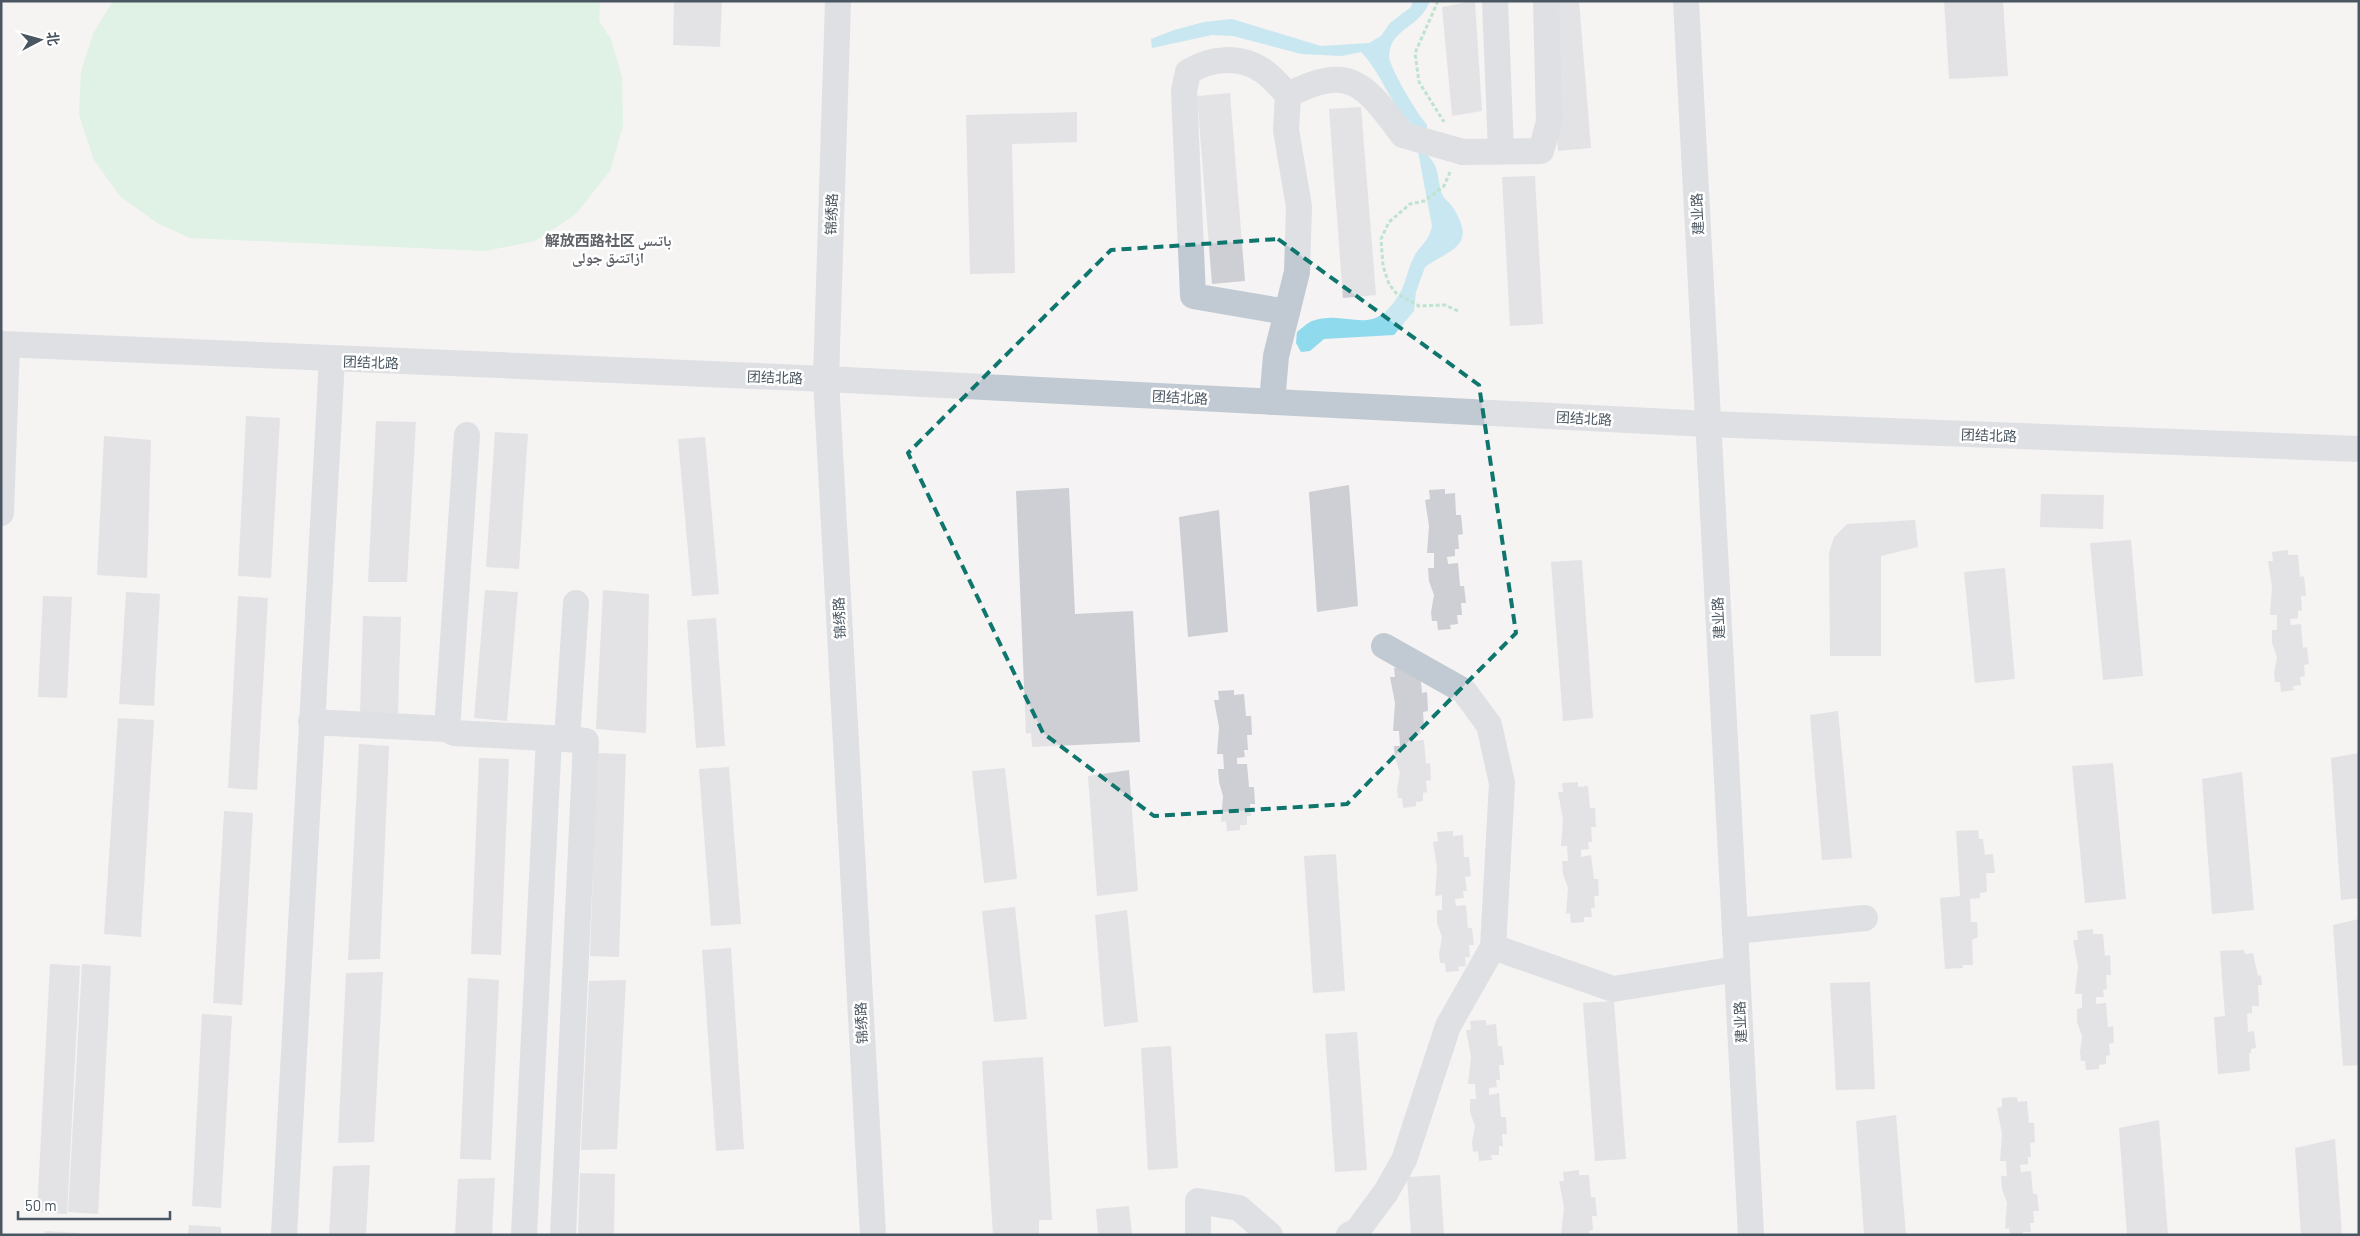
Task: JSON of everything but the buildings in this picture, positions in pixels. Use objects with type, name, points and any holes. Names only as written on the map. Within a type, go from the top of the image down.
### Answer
[{"type":"street","name":"锦绣路","points":[[838,1],[826,379],[873,1235]]},
{"type":"street","points":[[1495,1],[1501,151]]},
{"type":"street","points":[[1288,95],[1312,83],[1339,79],[1362,86],[1403,135],[1457,159],[1501,151],[1541,151],[1548,122],[1546,1]]},
{"type":"street","name":"建业路","points":[[1686,1],[1751,1235]]},
{"type":"street","points":[[1272,402],[1276,356],[1287,312],[1297,272],[1299,208],[1286,130],[1288,95],[1262,70],[1239,61],[1202,62],[1188,72],[1184,91],[1193,296],[1287,312]]},
{"type":"street","name":"团结北路","points":[[4,345],[826,379],[1708,424],[2359,449]]},
{"type":"street","points":[[1,513],[4,345]]},
{"type":"street","points":[[284,1235],[332,360]]},
{"type":"street","points":[[446,728],[467,434]]},
{"type":"street","points":[[524,1235],[558,739],[576,603]]},
{"type":"street","points":[[1350,1235],[1358,1230],[1386,1192],[1404,1160],[1448,1026],[1493,947],[1502,783],[1489,725],[1464,691],[1384,646]]},
{"type":"street","points":[[312,722],[446,728],[454,733],[586,741],[563,1235]]},
{"type":"street","points":[[1735,931],[1865,918]]},
{"type":"street","points":[[1493,947],[1613,989],[1737,969]]},
{"type":"street","points":[[1198,1235],[1198,1201],[1239,1208],[1270,1235]]},
{"type":"path","points":[[1438,1],[1415,53],[1415,66],[1419,82],[1446,125]]},
{"type":"path","points":[[1457,159],[1444,186],[1424,200],[1410,204],[1388,222],[1381,239],[1383,266],[1389,284],[1396,292],[1420,306],[1445,305],[1458,311]]},
{"type":"highlighted area","points":[[1278,239],[1479,385],[1516,633],[1347,804],[1154,816],[1043,733],[908,453],[1111,250]]},
{"type":"green space","points":[[113,1],[600,1],[599,21],[611,39],[622,77],[623,126],[610,171],[575,215],[535,241],[485,251],[190,238],[157,223],[120,196],[94,160],[79,115],[81,72],[93,34]]},
{"type":"water","points":[[1413,1],[1430,1],[1421,15],[1396,37],[1390,49],[1389,58],[1406,93],[1427,125],[1425,153],[1434,163],[1443,196],[1453,207],[1460,222],[1463,232],[1462,239],[1451,251],[1425,267],[1416,292],[1414,311],[1394,335],[1324,339],[1310,351],[1301,352],[1296,343],[1297,332],[1310,322],[1325,318],[1370,319],[1380,315],[1391,306],[1401,291],[1415,254],[1428,237],[1432,226],[1413,125],[1398,109],[1375,70],[1361,52],[1342,56],[1301,54],[1233,36],[1212,35],[1152,48],[1151,39],[1174,30],[1204,22],[1232,19],[1321,46],[1369,43],[1381,36],[1390,23],[1411,7]]},
{"type":"district","name":"解放西路社区 باتىس ازاتتىق جولى","points":[[608,248]]}]
